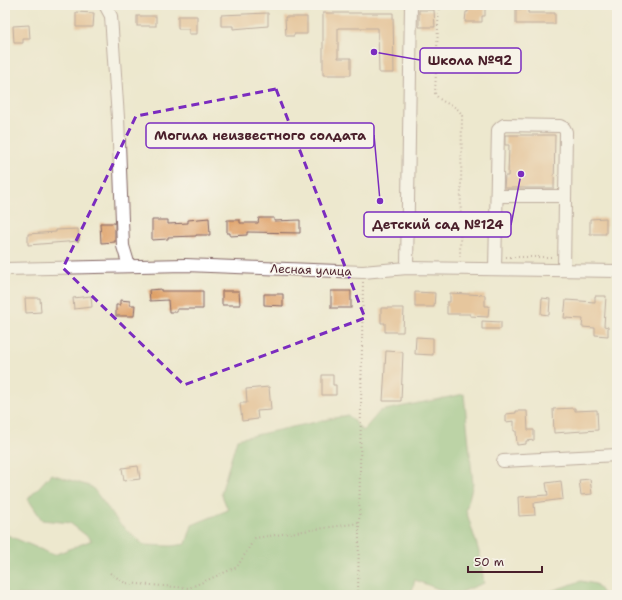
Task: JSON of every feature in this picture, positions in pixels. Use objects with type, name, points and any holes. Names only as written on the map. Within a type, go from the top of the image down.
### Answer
[{"type":"street","points":[[105,5],[111,16],[118,118],[123,246],[129,266]]},
{"type":"street","points":[[407,268],[411,5]]},
{"type":"street","points":[[496,263],[498,130],[504,125],[560,126],[564,128],[566,132],[564,270]]},
{"type":"street","points":[[497,196],[565,196]]},
{"type":"street","name":"Лесная улица","points":[[5,269],[185,265],[363,272],[496,263],[564,270],[617,271]]},
{"type":"street","points":[[503,460],[617,455]]},
{"type":"path","points":[[439,5],[435,93],[437,97],[458,109],[462,116],[460,257],[467,257]]},
{"type":"path","points":[[496,263],[564,257]]},
{"type":"path","points":[[358,595],[363,272]]},
{"type":"path","points":[[110,573],[125,583],[189,588],[237,567],[255,538],[359,523]]},
{"type":"highlighted area","points":[[276,89],[365,318],[184,385],[63,268],[136,116]]},
{"type":"green space","points":[[464,394],[473,484],[466,510],[480,555],[484,583],[454,595],[415,580],[411,595],[5,595],[5,534],[54,555],[92,540],[70,523],[42,520],[28,499],[51,474],[92,487],[119,523],[144,545],[171,546],[186,544],[192,525],[228,510],[221,493],[237,439],[348,415],[363,431],[380,411]]},
{"type":"green space","points":[[581,581],[596,584],[604,595],[539,595]]},
{"type":"building","points":[[468,7],[485,8],[485,16],[482,16],[482,22],[465,22]]},
{"type":"building","points":[[516,9],[528,9],[528,13],[555,13],[555,24],[516,24]]},
{"type":"building","points":[[419,10],[434,10],[435,27],[419,27]]},
{"type":"building","points":[[76,12],[94,13],[93,27],[76,27]]},
{"type":"building","points":[[268,13],[268,26],[233,29],[233,26],[221,26],[221,15]]},
{"type":"building","points":[[323,13],[393,13],[394,73],[379,73],[378,28],[338,28],[338,58],[351,58],[351,75],[323,75]]},
{"type":"building","points":[[137,16],[156,16],[156,26],[137,26]]},
{"type":"building","points":[[178,16],[197,16],[197,34],[189,34],[189,29],[178,29]]},
{"type":"building","points":[[285,17],[307,17],[307,34],[294,34],[294,36],[286,36]]},
{"type":"building","points":[[29,25],[30,39],[23,39],[23,43],[14,43],[13,26]]},
{"type":"building","points":[[505,135],[555,135],[554,188],[504,188],[505,176],[508,176],[509,145],[505,145]]},
{"type":"building","points":[[209,218],[210,235],[168,237],[168,239],[152,240],[152,220],[168,220],[168,224],[188,223],[188,220]]},
{"type":"building","points":[[259,218],[274,218],[274,221],[300,220],[300,233],[247,232],[247,235],[230,236],[230,233],[227,233],[227,220],[240,220],[240,223],[258,223]]},
{"type":"building","points":[[606,218],[606,234],[590,234],[590,219]]},
{"type":"building","points":[[100,223],[115,223],[115,242],[101,243]]},
{"type":"building","points":[[78,229],[79,241],[28,245],[28,234]]},
{"type":"building","points":[[161,289],[161,291],[203,291],[203,309],[177,309],[177,312],[169,312],[168,300],[150,301],[149,290]]},
{"type":"building","points":[[222,291],[239,291],[240,305],[222,305]]},
{"type":"building","points":[[331,291],[351,291],[351,308],[331,308]]},
{"type":"building","points":[[415,292],[435,293],[434,307],[415,307]]},
{"type":"building","points":[[450,293],[485,295],[485,306],[489,306],[488,317],[470,316],[470,314],[447,314],[447,302],[450,302]]},
{"type":"building","points":[[264,294],[283,294],[283,306],[264,305]]},
{"type":"building","points":[[91,296],[92,307],[74,309],[73,298]]},
{"type":"building","points":[[595,296],[606,296],[604,326],[608,327],[608,336],[595,335],[595,328],[582,327],[583,319],[564,318],[566,300],[595,302]]},
{"type":"building","points":[[25,298],[40,298],[41,312],[26,313]]},
{"type":"building","points":[[542,298],[550,299],[549,315],[541,314]]},
{"type":"building","points":[[120,300],[130,301],[130,305],[135,305],[134,316],[116,316],[116,305],[120,305]]},
{"type":"building","points":[[381,308],[404,308],[403,332],[385,332],[385,323],[381,323]]},
{"type":"building","points":[[482,321],[501,322],[501,329],[482,329]]},
{"type":"building","points":[[416,337],[433,338],[433,355],[415,354]]},
{"type":"building","points":[[386,351],[403,352],[401,401],[383,401]]},
{"type":"building","points":[[322,375],[333,375],[333,385],[336,385],[336,395],[322,395]]},
{"type":"building","points":[[269,387],[271,410],[257,411],[258,419],[242,421],[240,403],[247,403],[246,389]]},
{"type":"building","points":[[575,408],[575,411],[597,410],[598,430],[554,433],[553,409]]},
{"type":"building","points":[[516,411],[527,411],[528,430],[534,430],[534,440],[526,441],[526,444],[517,445],[516,431],[514,431],[514,421],[506,422],[506,414],[516,413]]},
{"type":"building","points":[[138,466],[140,479],[124,481],[122,468]]},
{"type":"building","points":[[590,479],[592,494],[581,495],[579,480]]},
{"type":"building","points":[[561,481],[563,499],[534,503],[535,515],[519,516],[518,497],[548,495],[546,483]]},
{"type":"place","name":"Школа №92","points":[[374,52]]},
{"type":"place","name":"Детский сад №124","points":[[521,174]]},
{"type":"place","name":"Могила неизвестного солдата","points":[[380,201]]}]
